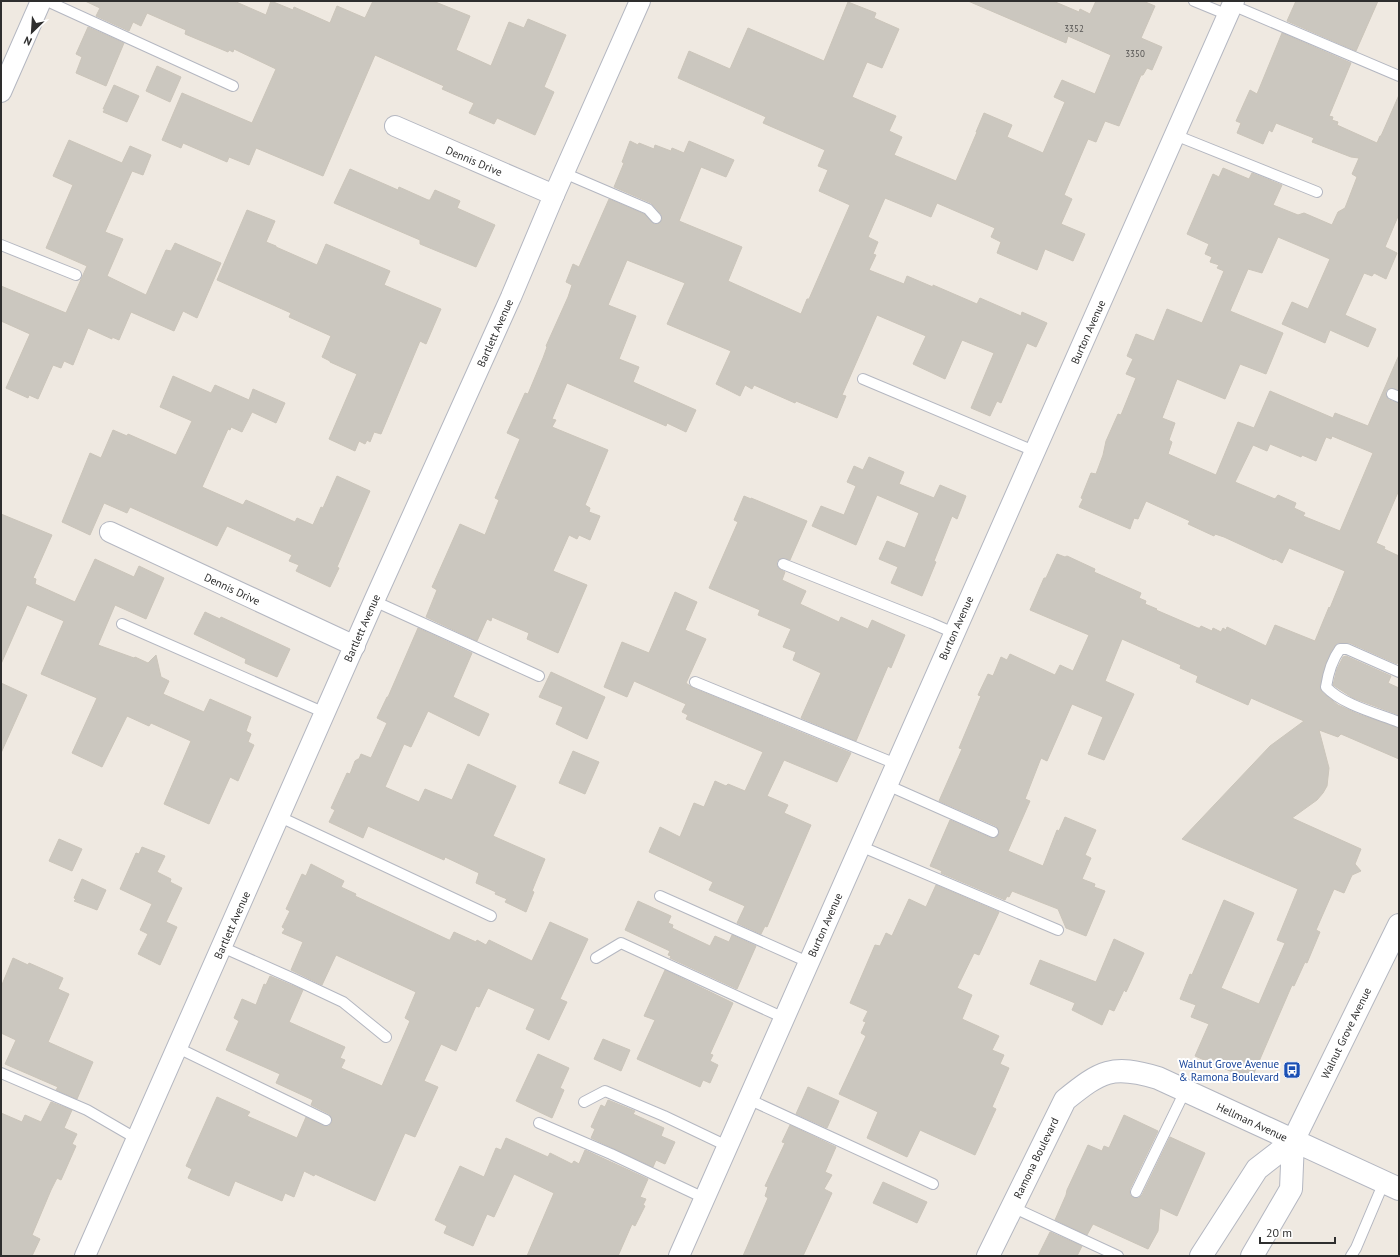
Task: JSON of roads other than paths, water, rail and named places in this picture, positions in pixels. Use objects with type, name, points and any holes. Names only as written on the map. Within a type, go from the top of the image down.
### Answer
[{"type":"street","points":[[1,92],[41,1]]},
{"type":"street","name":"Bartlett Avenue","points":[[85,1256],[374,601],[511,297],[554,195],[640,1]]},
{"type":"street","name":"Burton Avenue","points":[[678,1256],[1232,7]]},
{"type":"street","name":"Dennis Drive","points":[[394,126],[554,195]]},
{"type":"street","name":"Dennis Drive","points":[[110,532],[355,646]]},
{"type":"street","name":"Walnut Grove Avenue","points":[[1252,1256],[1291,1189],[1293,1141],[1399,925]]},
{"type":"street","name":"Hellman Avenue","points":[[1101,1074],[1116,1071],[1139,1072],[1158,1078],[1392,1186]]},
{"type":"street","name":"Ramona Boulevard","points":[[988,1256],[1065,1100],[1087,1082],[1101,1074]]},
{"type":"street","name":"Walnut Grove Avenue","points":[[1201,1256],[1256,1169],[1293,1141]]},
{"type":"lane","points":[[47,1],[233,86]]},
{"type":"lane","points":[[1194,1],[1232,7],[1399,76]]},
{"type":"lane","points":[[1175,135],[1317,192]]},
{"type":"lane","points":[[564,173],[648,209],[656,218]]},
{"type":"lane","points":[[1,245],[76,275]]},
{"type":"lane","points":[[863,379],[1034,451]]},
{"type":"lane","points":[[783,564],[954,633]]},
{"type":"lane","points":[[374,601],[538,676]]},
{"type":"lane","points":[[122,624],[325,713]]},
{"type":"lane","points":[[1399,672],[1347,649],[1340,649],[1335,656],[1326,687],[1333,695],[1399,722]]},
{"type":"lane","points":[[695,682],[896,764]]},
{"type":"lane","points":[[887,785],[993,832]]},
{"type":"lane","points":[[280,817],[491,916]]},
{"type":"lane","points":[[860,846],[1058,930]]},
{"type":"lane","points":[[660,896],[808,962]]},
{"type":"lane","points":[[596,958],[621,943],[784,1018]]},
{"type":"lane","points":[[222,947],[343,1002],[386,1037]]},
{"type":"lane","points":[[178,1048],[326,1120]]},
{"type":"lane","points":[[1,1073],[87,1110],[137,1138]]},
{"type":"lane","points":[[584,1102],[605,1091],[664,1116],[727,1146]]},
{"type":"lane","points":[[1136,1192],[1185,1091]]},
{"type":"lane","points":[[748,1099],[933,1184]]},
{"type":"lane","points":[[540,1123],[611,1154],[704,1198]]},
{"type":"lane","points":[[1351,1256],[1392,1186]]},
{"type":"lane","points":[[1012,1207],[1118,1256]]},
{"type":"place","name":"Walnut Grove Avenue & Ramona Boulevard","points":[[1292,1070]]}]
